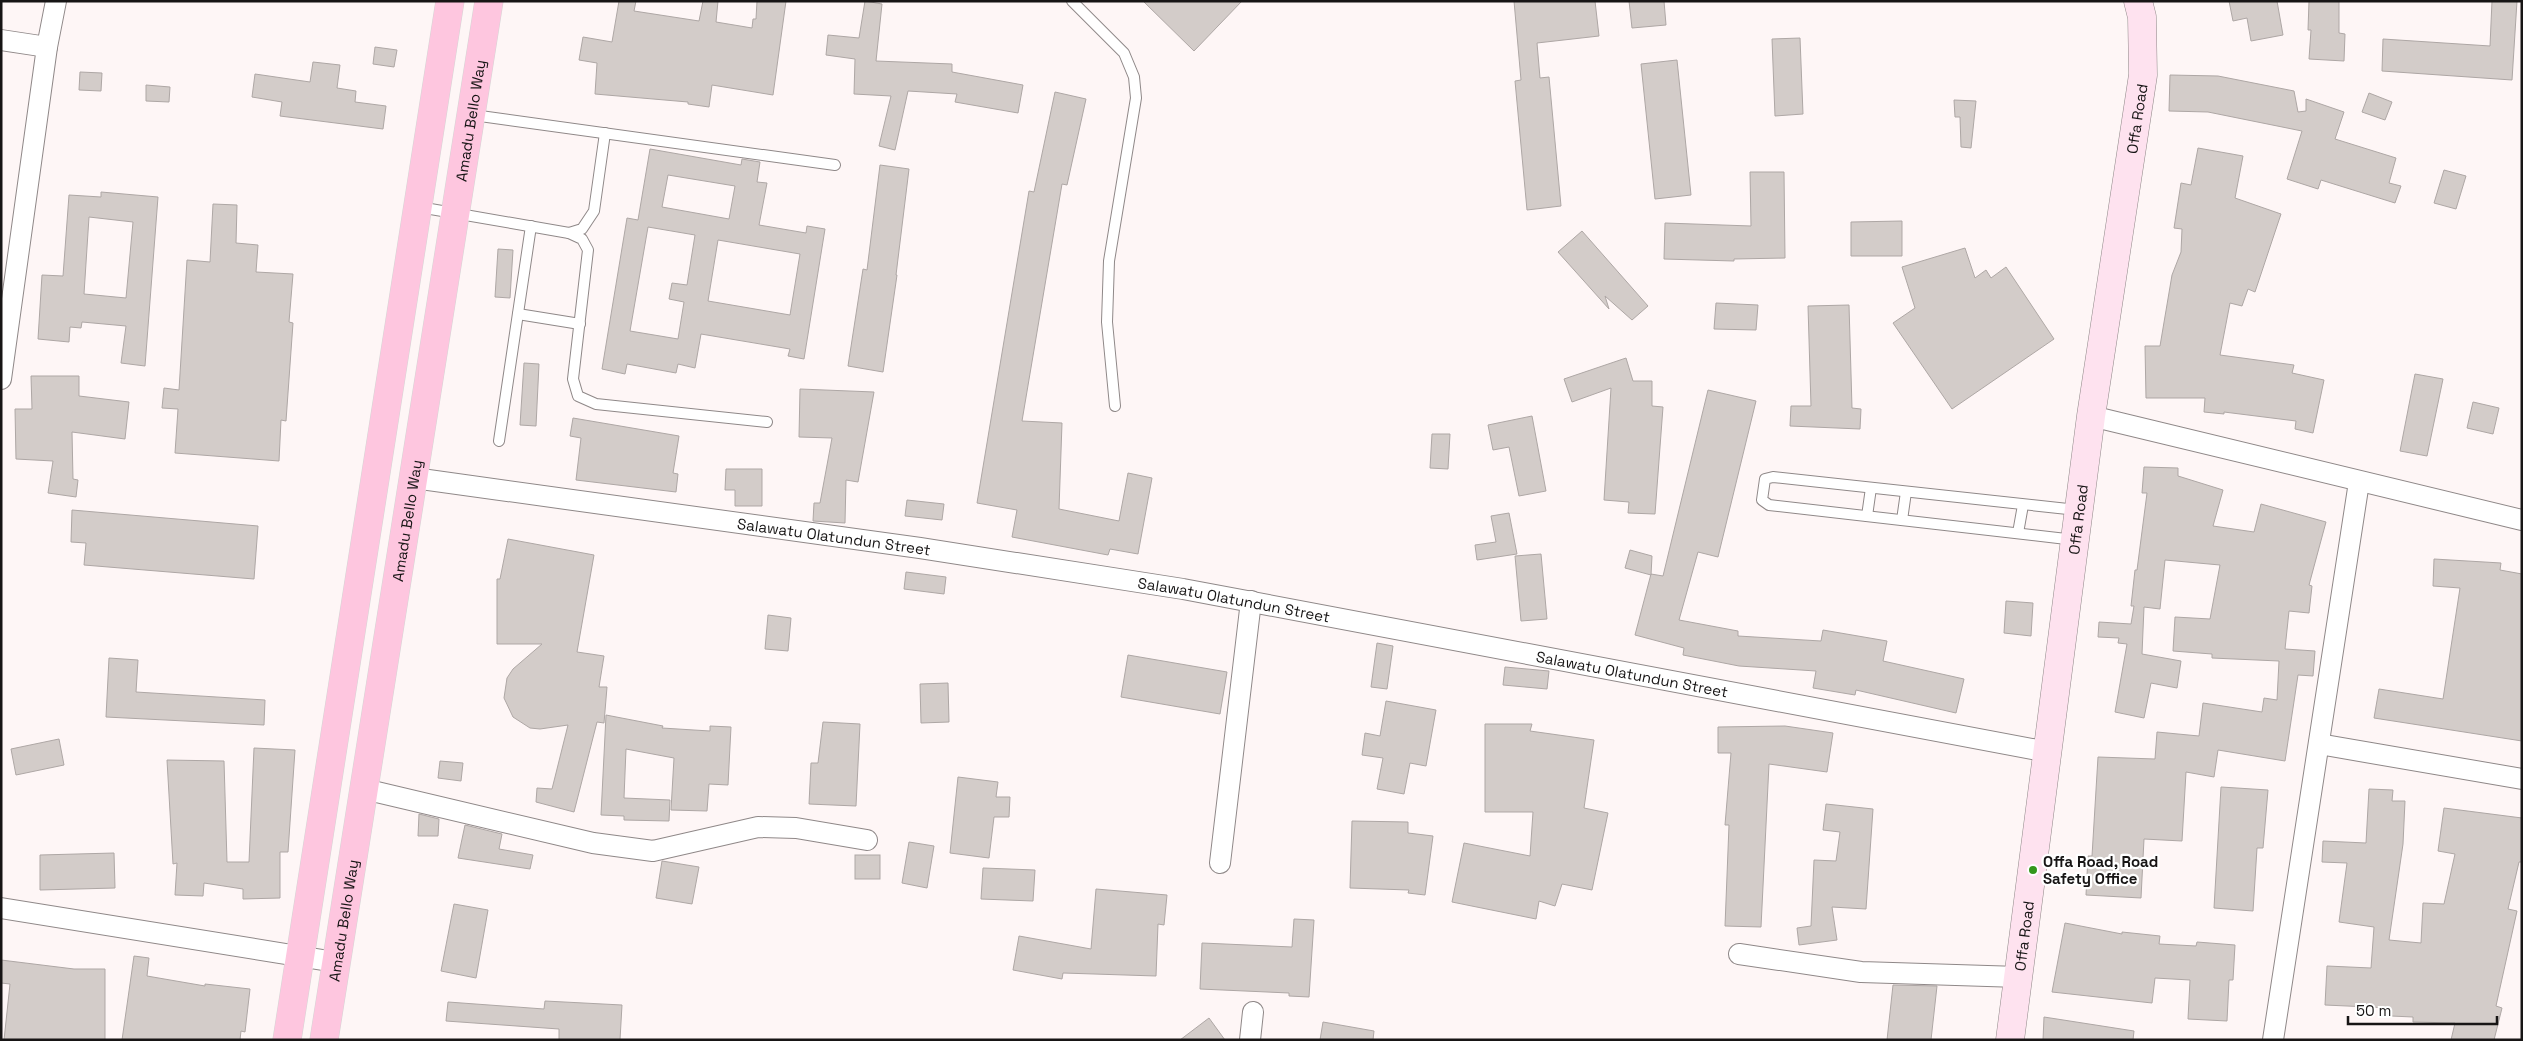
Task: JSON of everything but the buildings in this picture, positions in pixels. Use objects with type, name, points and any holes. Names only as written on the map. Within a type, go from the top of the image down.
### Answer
[{"type":"main road","points":[[287,1040],[450,1]]},
{"type":"main road","name":"Amadu Bello Way","points":[[324,1040],[489,1]]},
{"type":"street","points":[[1,379],[47,47],[56,1]]},
{"type":"street","name":"Offa Road","points":[[2010,1040],[2091,416],[2143,76],[2142,17],[2138,1]]},
{"type":"street","points":[[1,40],[47,47]]},
{"type":"street","points":[[2091,416],[2522,520]]},
{"type":"street","name":"Salawatu Olatundun Street","points":[[414,478],[920,548],[1251,601],[2048,752]]},
{"type":"street","points":[[2273,1040],[2359,482]]},
{"type":"street","points":[[1220,864],[1251,601]]},
{"type":"street","points":[[2319,744],[2522,779]]},
{"type":"street","points":[[364,789],[593,843],[653,851],[758,827],[796,828],[867,840]]},
{"type":"street","points":[[1,908],[335,962]]},
{"type":"street","points":[[1739,954],[1861,972],[2019,977]]},
{"type":"street","points":[[1250,1040],[1253,1012]]},
{"type":"lane","points":[[1072,1],[1124,53],[1134,76],[1136,98],[1109,261],[1107,322],[1115,406]]},
{"type":"lane","points":[[472,115],[835,165]]},
{"type":"lane","points":[[569,233],[582,229],[594,211],[605,134]]},
{"type":"lane","points":[[418,206],[569,233],[582,239],[588,250],[573,379],[578,396],[596,404],[767,422]]},
{"type":"lane","points":[[499,441],[532,226]]},
{"type":"lane","points":[[518,314],[580,324]]},
{"type":"lane","points":[[2076,540],[1769,504],[1762,500],[1765,479],[1773,478],[2079,511]]},
{"type":"lane","points":[[1867,516],[1870,488]]},
{"type":"lane","points":[[1902,520],[1906,492]]},
{"type":"lane","points":[[2018,533],[2023,505]]},
{"type":"place","name":"Offa Road, Road Safety Office","points":[[2033,870]]}]
